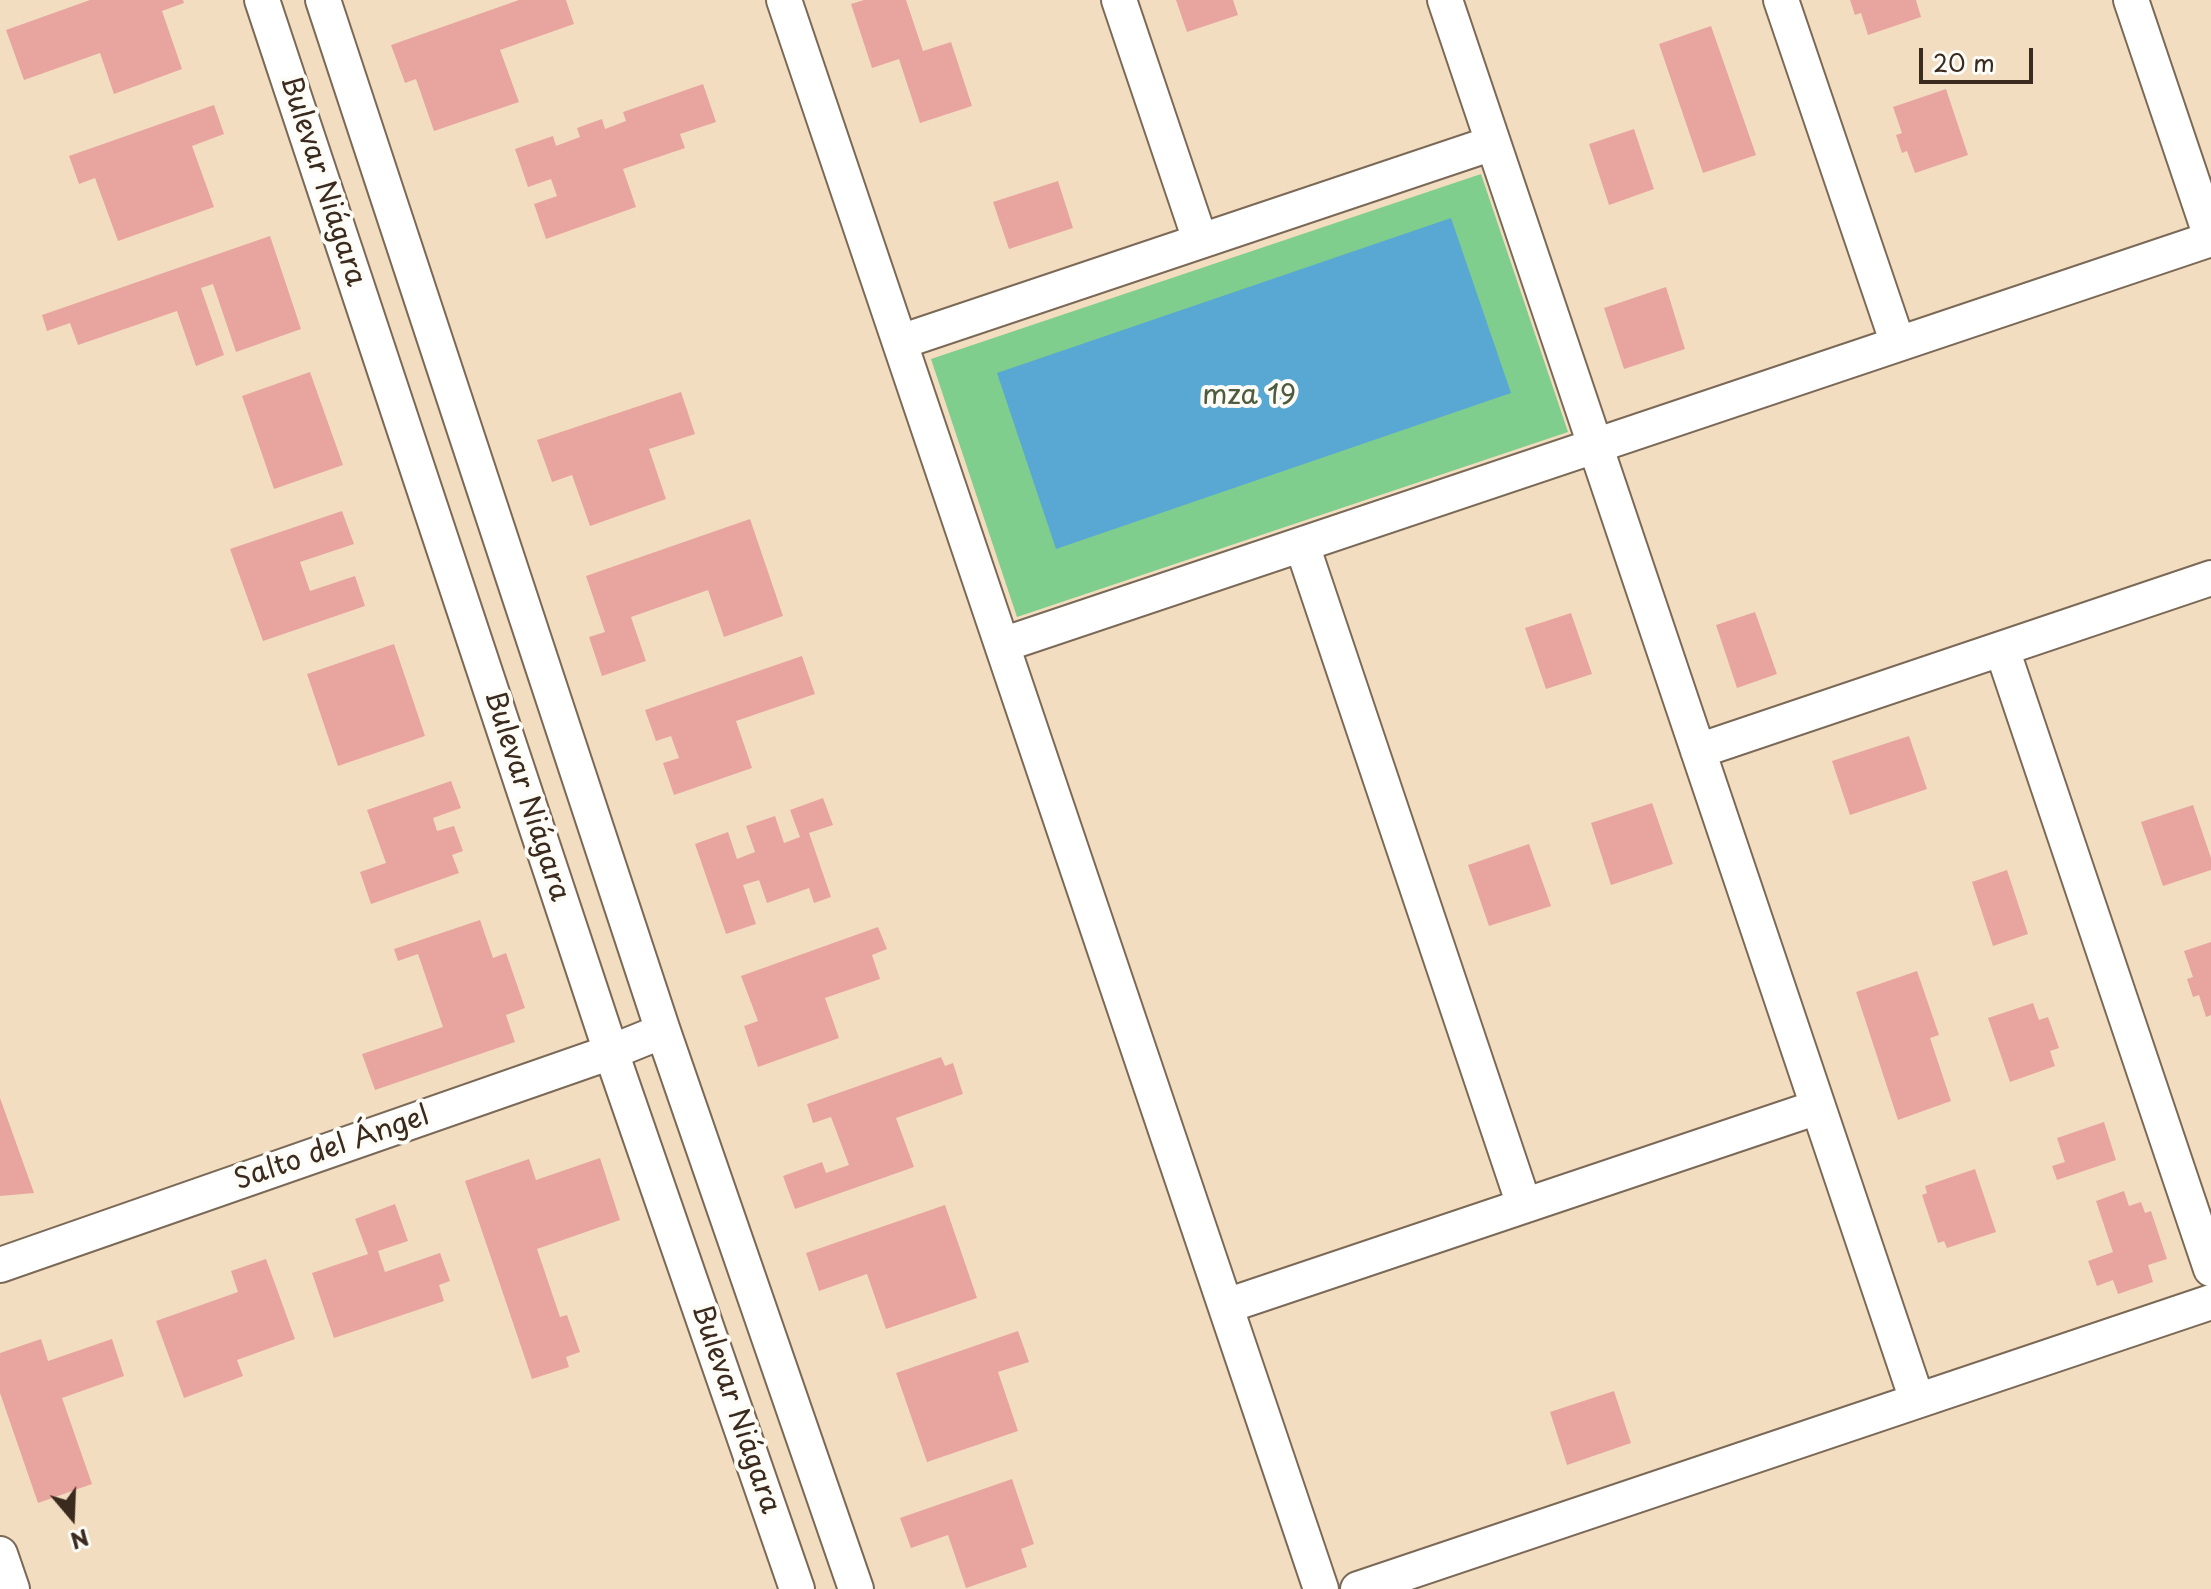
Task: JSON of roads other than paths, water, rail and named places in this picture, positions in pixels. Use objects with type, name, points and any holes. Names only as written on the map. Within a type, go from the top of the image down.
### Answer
[{"type":"street","name":"Bulevar Niágara","points":[[262,0],[611,1052],[797,1589]]},
{"type":"street","name":"Bulevar Niágara","points":[[323,0],[663,1031],[856,1589]]},
{"type":"street","points":[[784,0],[1321,1589]]},
{"type":"street","points":[[1119,0],[1200,240]]},
{"type":"street","points":[[1445,0],[1917,1400]]},
{"type":"street","points":[[1781,0],[1898,344]]},
{"type":"street","points":[[1002,645],[2211,238],[2131,0]]},
{"type":"street","points":[[900,342],[1493,143]]},
{"type":"street","points":[[1302,545],[1524,1205]]},
{"type":"street","points":[[1698,751],[2211,578]]},
{"type":"street","points":[[2002,649],[2211,1269]]},
{"type":"street","name":"Salto del Ángel","points":[[0,1265],[611,1052],[663,1031]]},
{"type":"street","points":[[1226,1306],[1818,1107]]},
{"type":"street","points":[[1358,1589],[2211,1302]]},
{"type":"street","points":[[0,1554],[12,1589]]},
{"type":"water","points":[[1451,218],[1511,393],[1056,549],[997,373]]},
{"type":"park label","name":"mza 19","points":[[1249,396]]}]
